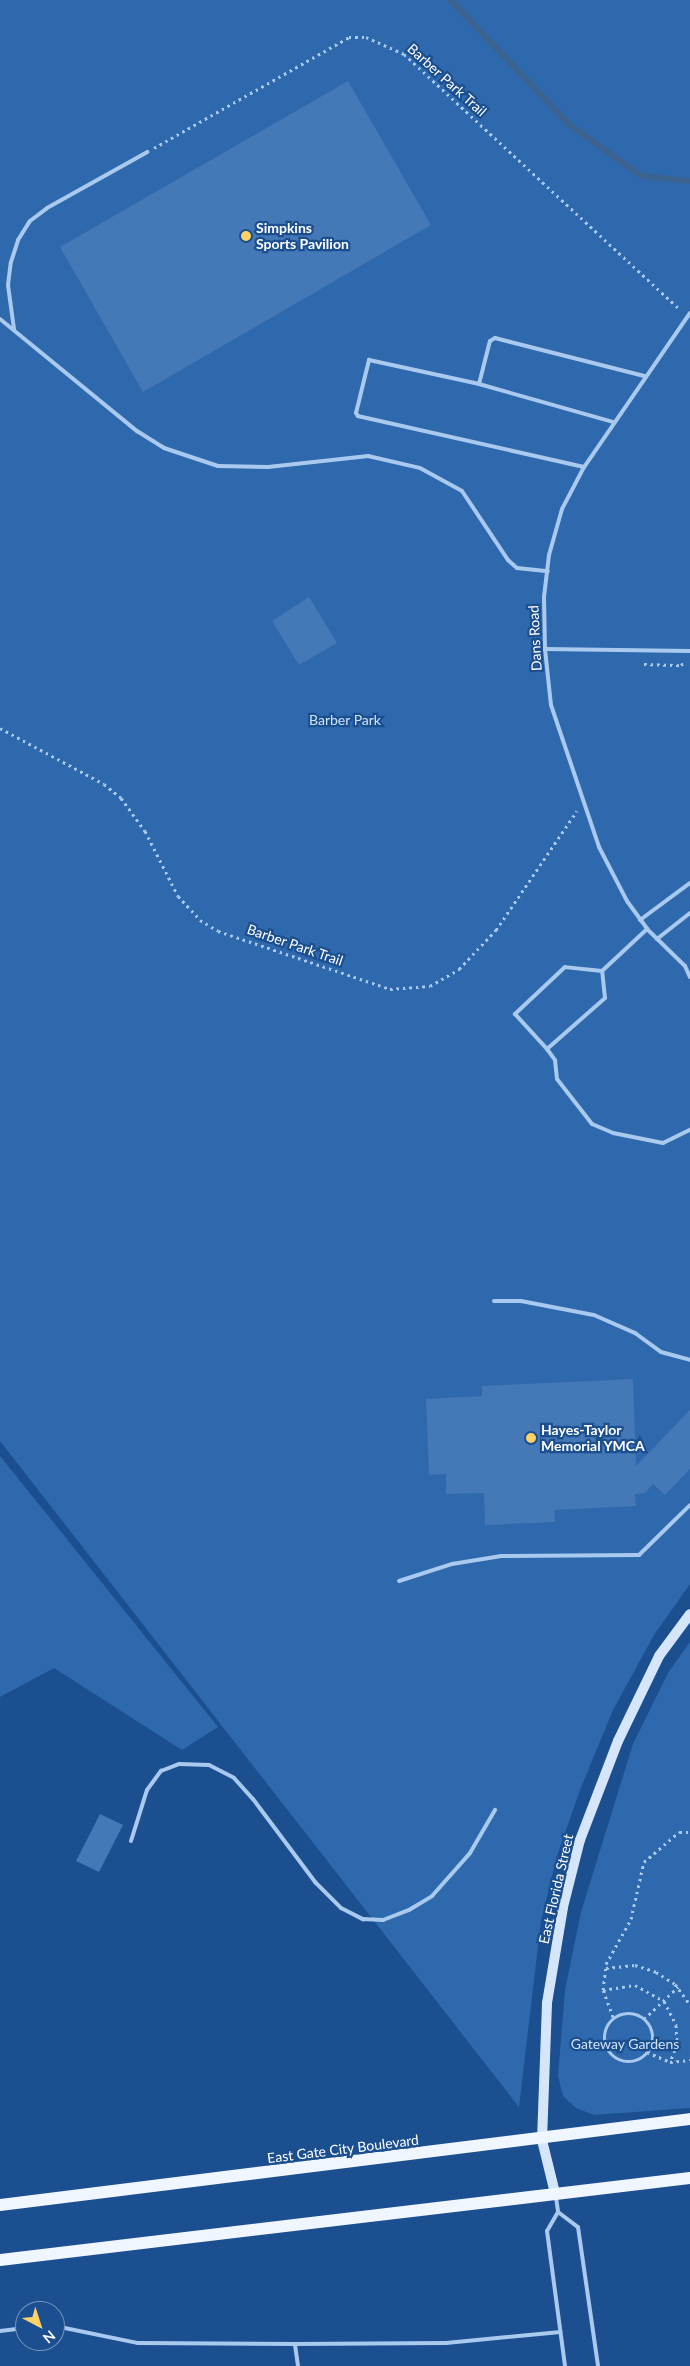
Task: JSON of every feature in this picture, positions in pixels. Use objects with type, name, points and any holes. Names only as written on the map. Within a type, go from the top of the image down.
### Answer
[{"type":"main road","name":"East Florida Street","points":[[555,2193],[542,2140],[547,2003],[563,1908],[580,1840],[626,1724],[659,1656],[690,1614]]},
{"type":"main road","name":"East Gate City Boulevard","points":[[0,2205],[542,2140],[690,2119]]},
{"type":"main road","points":[[0,2260],[690,2178]]},
{"type":"lane","points":[[14,330],[8,285],[11,262],[18,240],[30,221],[47,208],[147,152]]},
{"type":"lane","name":"Dans Road","points":[[688,315],[613,422],[584,467],[562,510],[548,571],[545,649],[551,705],[582,802],[599,847],[640,920],[685,966],[690,978]]},
{"type":"lane","points":[[0,319],[137,431],[164,448],[218,466],[268,466],[338,456],[368,456],[420,468],[462,491],[508,560],[517,568],[548,571]]},
{"type":"lane","points":[[479,384],[490,341],[495,338],[644,376]]},
{"type":"lane","points":[[584,467],[356,413],[369,360],[373,359],[479,384],[613,422]]},
{"type":"lane","points":[[545,649],[690,651]]},
{"type":"lane","points":[[640,920],[690,883]]},
{"type":"lane","points":[[657,939],[690,913]]},
{"type":"lane","points":[[647,929],[602,971],[566,967],[515,1014],[556,1060],[557,1079],[592,1124],[613,1133],[663,1143],[690,1130]]},
{"type":"lane","points":[[685,966],[690,967]]},
{"type":"lane","points":[[547,1049],[605,998],[602,971]]},
{"type":"lane","points":[[494,1301],[521,1301],[594,1315],[635,1333],[661,1352],[690,1360]]},
{"type":"lane","points":[[399,1581],[452,1564],[501,1556],[639,1555],[690,1505]]},
{"type":"lane","points":[[131,1841],[147,1790],[161,1771],[179,1764],[209,1765],[234,1778],[253,1799],[316,1882],[341,1908],[363,1919],[383,1920],[409,1910],[432,1896],[470,1853],[495,1810]]},
{"type":"lane","points":[[555,2193],[558,2212],[548,2232],[565,2366]]},
{"type":"lane","points":[[558,2212],[578,2227],[598,2366]]},
{"type":"lane","points":[[65,2328],[138,2343],[446,2343],[560,2332]]},
{"type":"lane","points":[[0,2331],[15,2329]]},
{"type":"lane","points":[[296,2344],[298,2366]]},
{"type":"path","name":"Barber Park Trail","points":[[147,152],[349,37],[366,37],[404,54],[688,315]]},
{"type":"path","points":[[644,664],[681,665],[690,659]]},
{"type":"path","name":"Barber Park Trail","points":[[0,728],[104,784],[120,798],[145,831],[178,896],[200,920],[218,931],[390,989],[430,986],[449,977],[479,950],[582,802]]},
{"type":"path","points":[[613,2018],[603,1990],[606,1968],[631,1919],[644,1862],[679,1832],[690,1832]]},
{"type":"path","points":[[606,1968],[625,1965],[646,1968],[678,1987],[690,2005]]},
{"type":"path","points":[[603,1990],[635,1986],[664,2001],[676,2025],[677,2044],[670,2062]]},
{"type":"path","points":[[644,2019],[678,1987]]},
{"type":"path","points":[[628,2012],[644,2019],[652,2038],[647,2052],[633,2061],[624,2061],[610,2054],[605,2047],[604,2031],[613,2018],[628,2012]]},
{"type":"path","points":[[647,2052],[670,2062],[690,2060]]},
{"type":"green space","name":"Barber Park","points":[[0,0],[690,0],[690,1584],[654,1635],[613,1710],[580,1790],[557,1856],[541,1921],[519,2107],[0,1441]]},
{"type":"green space","points":[[0,1456],[218,1727],[182,1750],[54,1668],[0,1697]]},
{"type":"green space","name":"Gateway Gardens","points":[[690,1642],[690,2108],[594,2115],[576,2108],[563,2096],[558,2076],[565,1990],[581,1912],[633,1744],[668,1673]]},
{"type":"building","name":"Simpkins Sports Pavilion","points":[[348,81],[431,225],[143,392],[60,247]]},
{"type":"building","points":[[309,597],[337,643],[299,665],[272,621]]},
{"type":"building","name":"Hayes-Taylor Memorial YMCA","points":[[633,1379],[636,1466],[690,1410],[690,1469],[665,1495],[653,1484],[645,1493],[635,1494],[636,1506],[554,1510],[555,1522],[485,1525],[484,1493],[446,1494],[446,1474],[429,1475],[426,1399],[482,1396],[482,1386]]},
{"type":"building","points":[[100,1814],[123,1825],[99,1872],[76,1861]]},
{"type":"waterway","points":[[451,0],[570,125],[642,176],[690,181]]},
{"type":"place","name":"Simpkins Sports Pavilion","points":[[246,236]]},
{"type":"place","name":"Hayes-Taylor Memorial YMCA","points":[[531,1438]]}]
